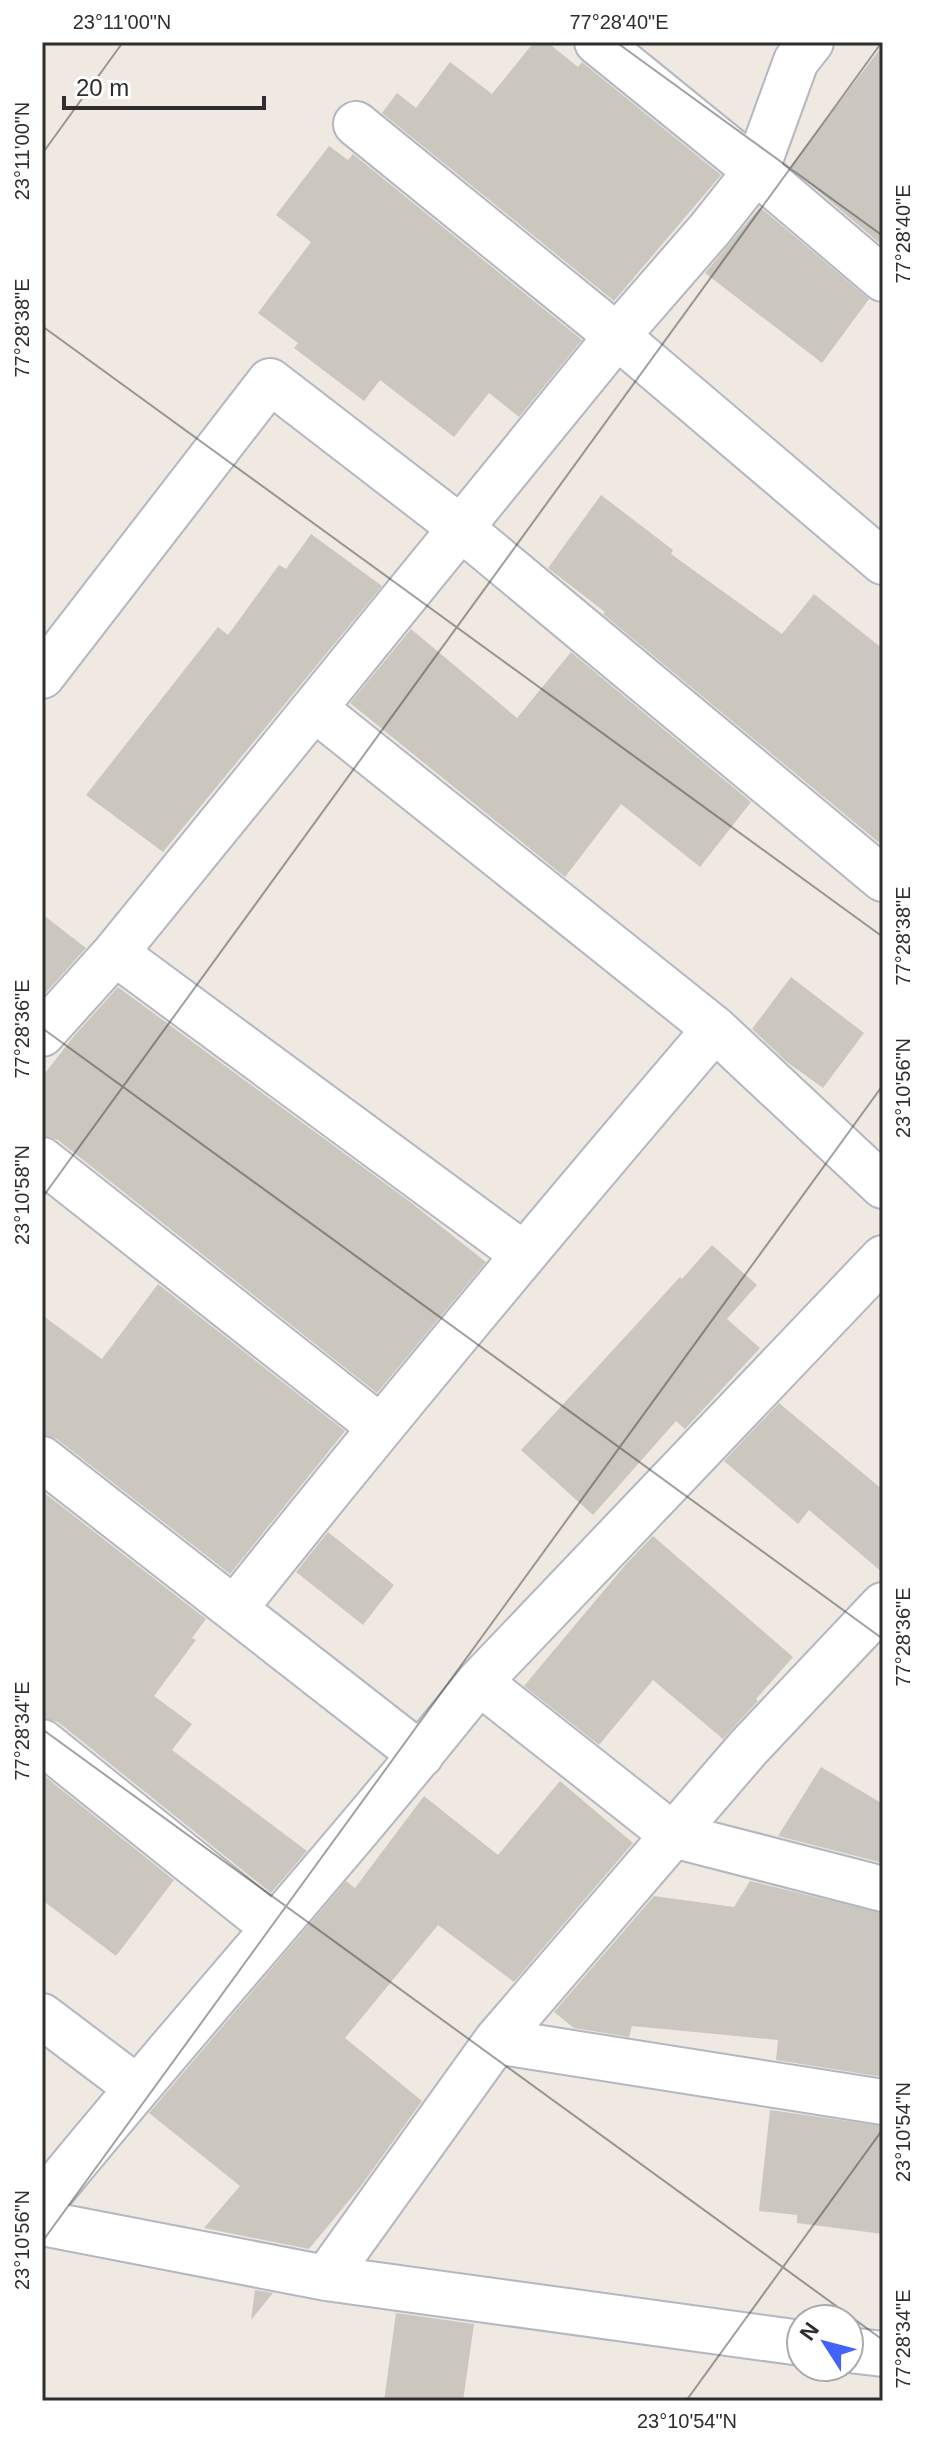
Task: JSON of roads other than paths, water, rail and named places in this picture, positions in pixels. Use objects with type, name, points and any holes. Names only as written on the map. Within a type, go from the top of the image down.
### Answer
[{"type":"street","points":[[597,42],[883,279]]},
{"type":"street","points":[[42,1034],[115,953],[617,336],[756,171],[796,61],[811,42]]},
{"type":"street","points":[[356,124],[617,336],[883,562]]},
{"type":"street","points":[[42,676],[270,381],[462,529],[883,879]]},
{"type":"street","points":[[315,709],[715,1029],[883,1186]]},
{"type":"street","points":[[115,953],[523,1254]]},
{"type":"street","points":[[235,1608],[523,1254],[715,1029]]},
{"type":"street","points":[[42,1160],[380,1427]]},
{"type":"street","points":[[42,2203],[136,2087],[421,1755],[479,1682],[883,1258]]},
{"type":"street","points":[[42,1459],[421,1755]]},
{"type":"street","points":[[326,2278],[496,2041],[748,1748],[883,1605]]},
{"type":"street","points":[[479,1682],[673,1835],[883,1889]]},
{"type":"street","points":[[42,1742],[274,1928]]},
{"type":"street","points":[[42,2016],[136,2087]]},
{"type":"street","points":[[496,2041],[883,2102]]},
{"type":"street","points":[[42,2223],[326,2278],[785,2341]]}]
